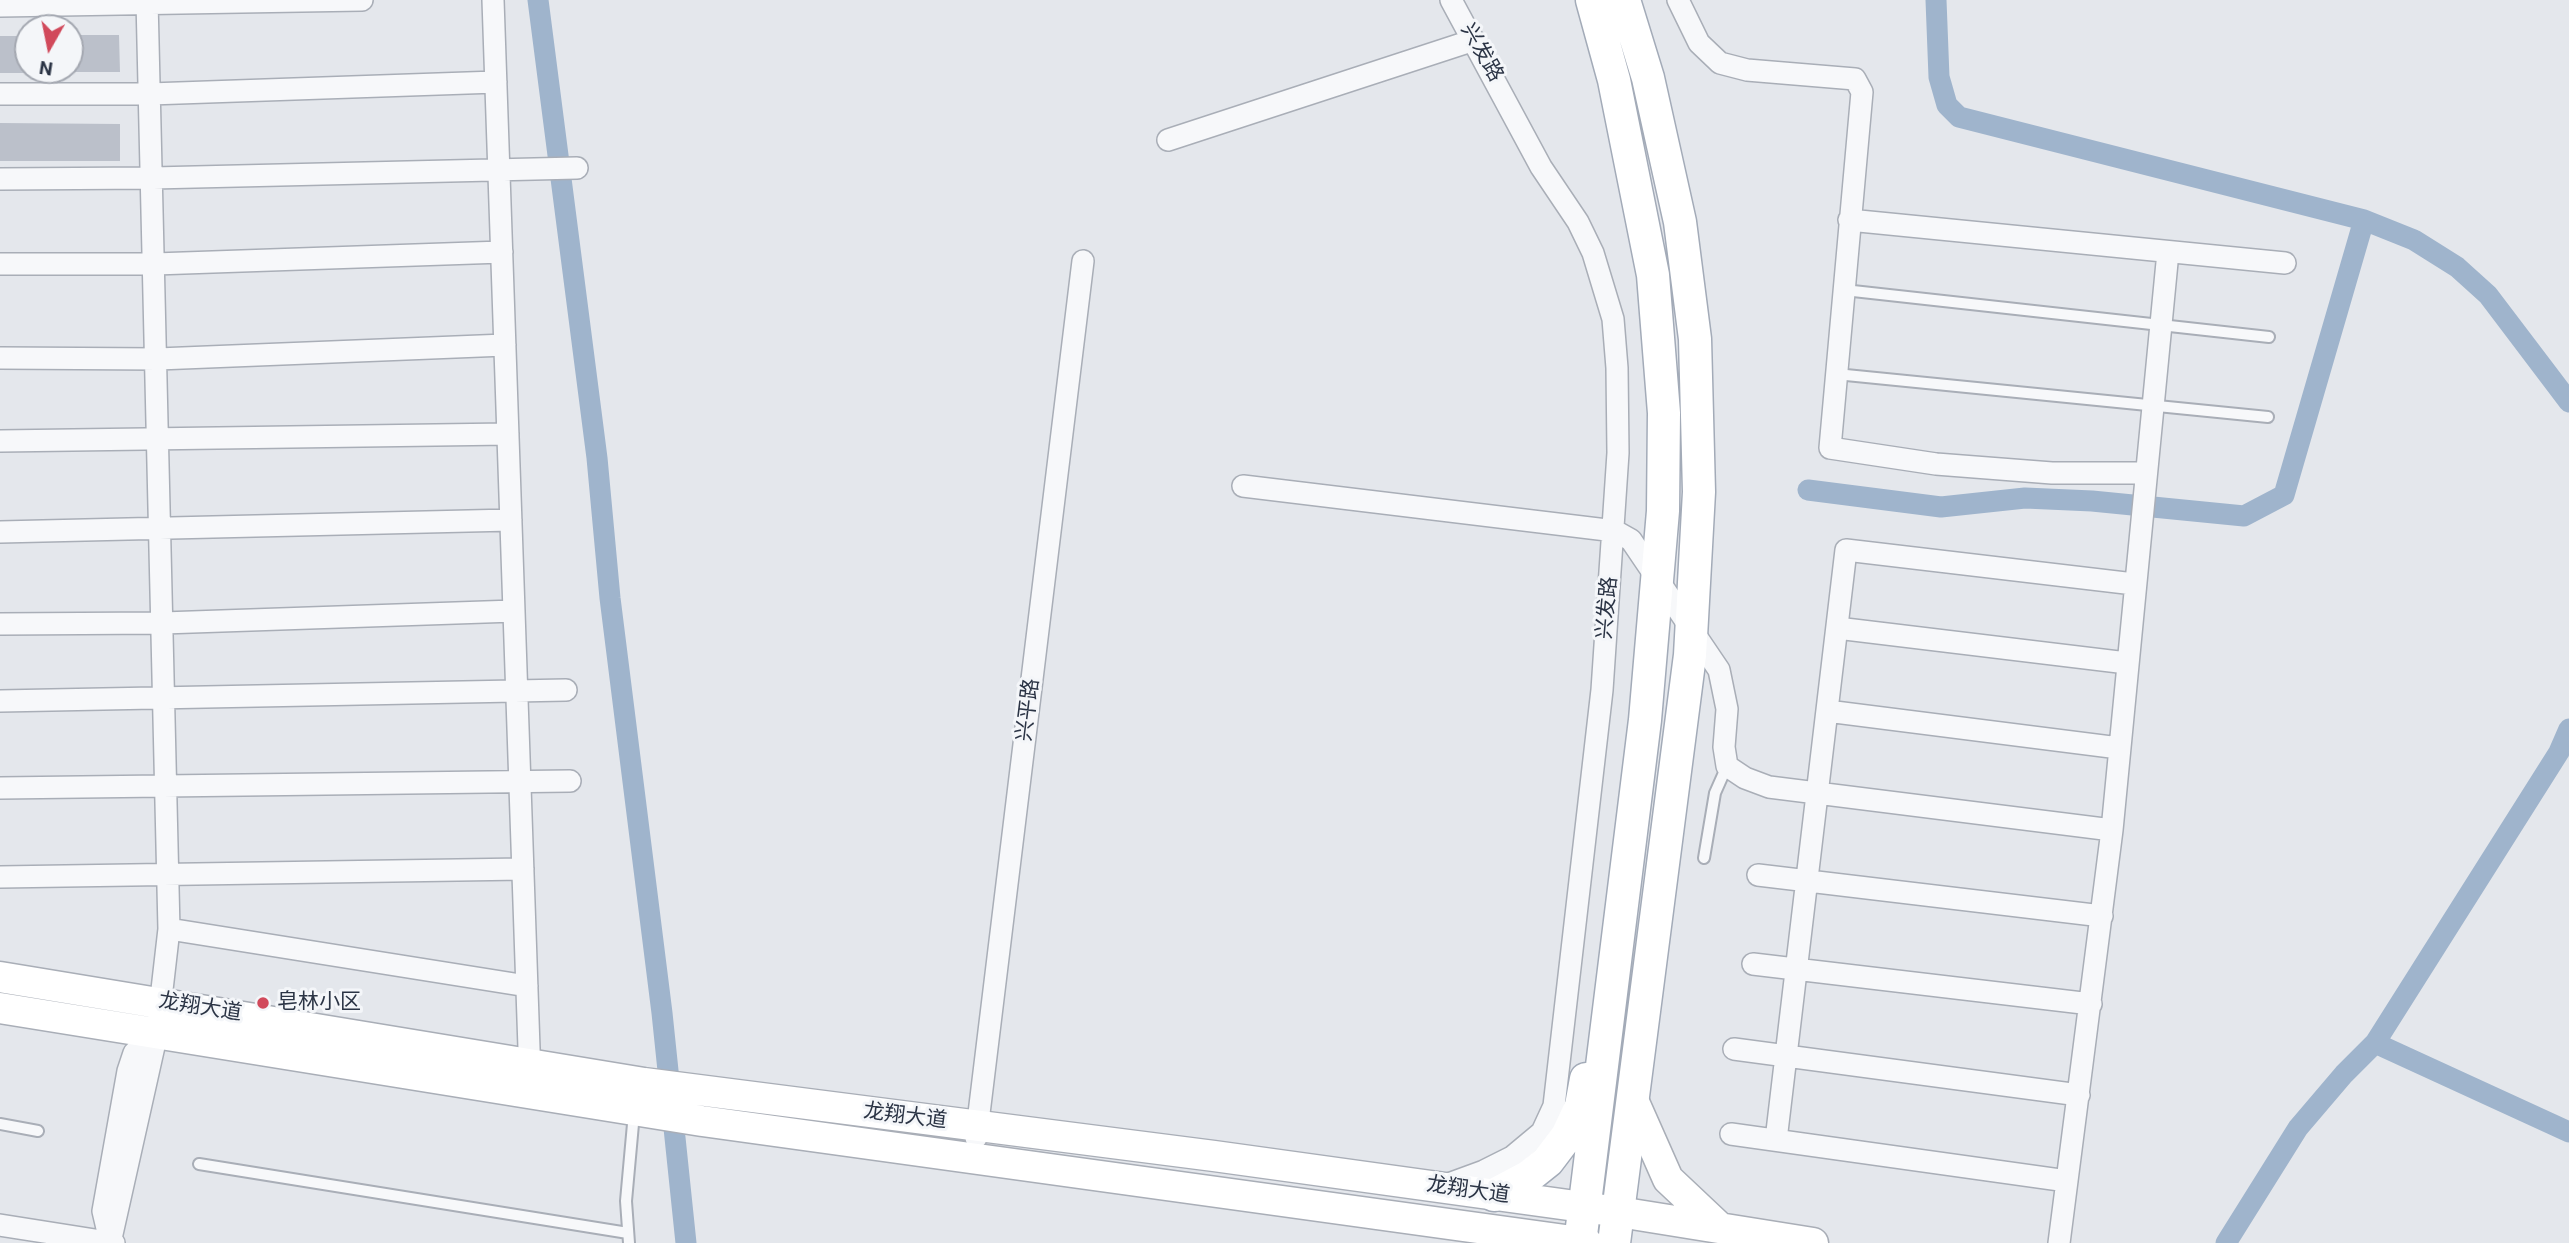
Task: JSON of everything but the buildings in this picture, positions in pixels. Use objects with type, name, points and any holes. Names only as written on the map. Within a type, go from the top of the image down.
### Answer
[{"type":"main road","points":[[1582,1243],[1645,720],[1663,511],[1664,413],[1653,275],[1620,105],[1592,0]]},
{"type":"main road","points":[[1614,1243],[1691,626],[1699,492],[1695,339],[1680,222],[1648,78],[1624,0]]},
{"type":"main road","points":[[1494,1195],[1528,1177],[1548,1161],[1567,1136],[1581,1106],[1598,995],[1620,932]]},
{"type":"main road","name":"龙翔大道","points":[[0,977],[162,1002],[643,1102],[702,1121],[1509,1237],[1582,1243]]},
{"type":"main road","name":"龙翔大道","points":[[0,1008],[157,1033],[531,1079]]},
{"type":"main road","name":"龙翔大道","points":[[643,1102],[695,1089],[1438,1187],[1813,1243]]},
{"type":"main road","points":[[1633,1100],[1668,1179],[1720,1228]]},
{"type":"street","points":[[0,6],[362,0]]},
{"type":"street","points":[[493,0],[531,1079]]},
{"type":"street","name":"兴发路","points":[[1438,1187],[1484,1171],[1511,1157],[1542,1132],[1554,1105],[1598,730],[1615,531],[1617,380],[1613,319],[1593,253],[1578,222],[1541,167],[1451,0]]},
{"type":"street","points":[[1678,0],[1699,43],[1720,62],[1747,70],[1855,79],[1862,92],[1830,448],[1936,464],[2145,477]]},
{"type":"street","points":[[0,1225],[112,1243],[162,1002],[169,929],[160,439],[148,3]]},
{"type":"street","points":[[1168,140],[1474,40]]},
{"type":"street","points":[[0,94],[150,94],[496,82]]},
{"type":"street","points":[[0,178],[153,178],[577,168]]},
{"type":"street","points":[[1849,220],[2285,263]]},
{"type":"street","points":[[0,264],[155,264],[502,252]]},
{"type":"street","points":[[2059,1243],[2112,830],[2168,252]]},
{"type":"street","name":"兴平路","points":[[974,1158],[1083,261]]},
{"type":"street","points":[[0,358],[158,359],[505,345]]},
{"type":"street","points":[[0,441],[508,434]]},
{"type":"street","points":[[1243,486],[1615,531],[1631,540],[1719,670],[1727,709],[1724,747],[1727,766],[1745,778],[1769,787],[2112,830]]},
{"type":"street","points":[[0,531],[511,520]]},
{"type":"street","points":[[1776,1140],[1846,550],[2134,584]]},
{"type":"street","points":[[0,624],[163,622],[514,611]]},
{"type":"street","points":[[1837,628],[2127,663]]},
{"type":"street","points":[[0,701],[566,690]]},
{"type":"street","points":[[1826,712],[2119,748]]},
{"type":"street","points":[[0,788],[570,781]]},
{"type":"street","points":[[0,877],[523,869]]},
{"type":"street","points":[[1758,875],[2102,916]]},
{"type":"street","points":[[169,929],[527,986]]},
{"type":"street","points":[[1753,964],[2091,1004]]},
{"type":"street","points":[[1734,1049],[2079,1096]]},
{"type":"street","points":[[1731,1133],[2067,1181]]},
{"type":"lane","points":[[1844,290],[2269,337]]},
{"type":"lane","points":[[1836,374],[2268,417]]},
{"type":"lane","points":[[1704,858],[1715,793],[1727,766]]},
{"type":"lane","points":[[199,1164],[628,1238],[626,1201],[643,1102]]},
{"type":"lane","points":[[0,1124],[37,1131]]},
{"type":"waterway","points":[[538,0],[597,458],[610,598],[662,1013],[686,1243]]},
{"type":"waterway","points":[[1936,0],[1939,77],[1947,105],[1959,117],[2364,220],[2414,240],[2457,267],[2488,295],[2569,402]]},
{"type":"waterway","points":[[1808,490],[1941,507],[2025,498],[2092,501],[2244,516],[2284,495],[2364,220]]},
{"type":"waterway","points":[[2226,1243],[2298,1128],[2344,1074],[2375,1043],[2559,752],[2569,729]]},
{"type":"waterway","points":[[2375,1043],[2569,1132]]},
{"type":"place","name":"皂林小区","points":[[263,1003]]}]
